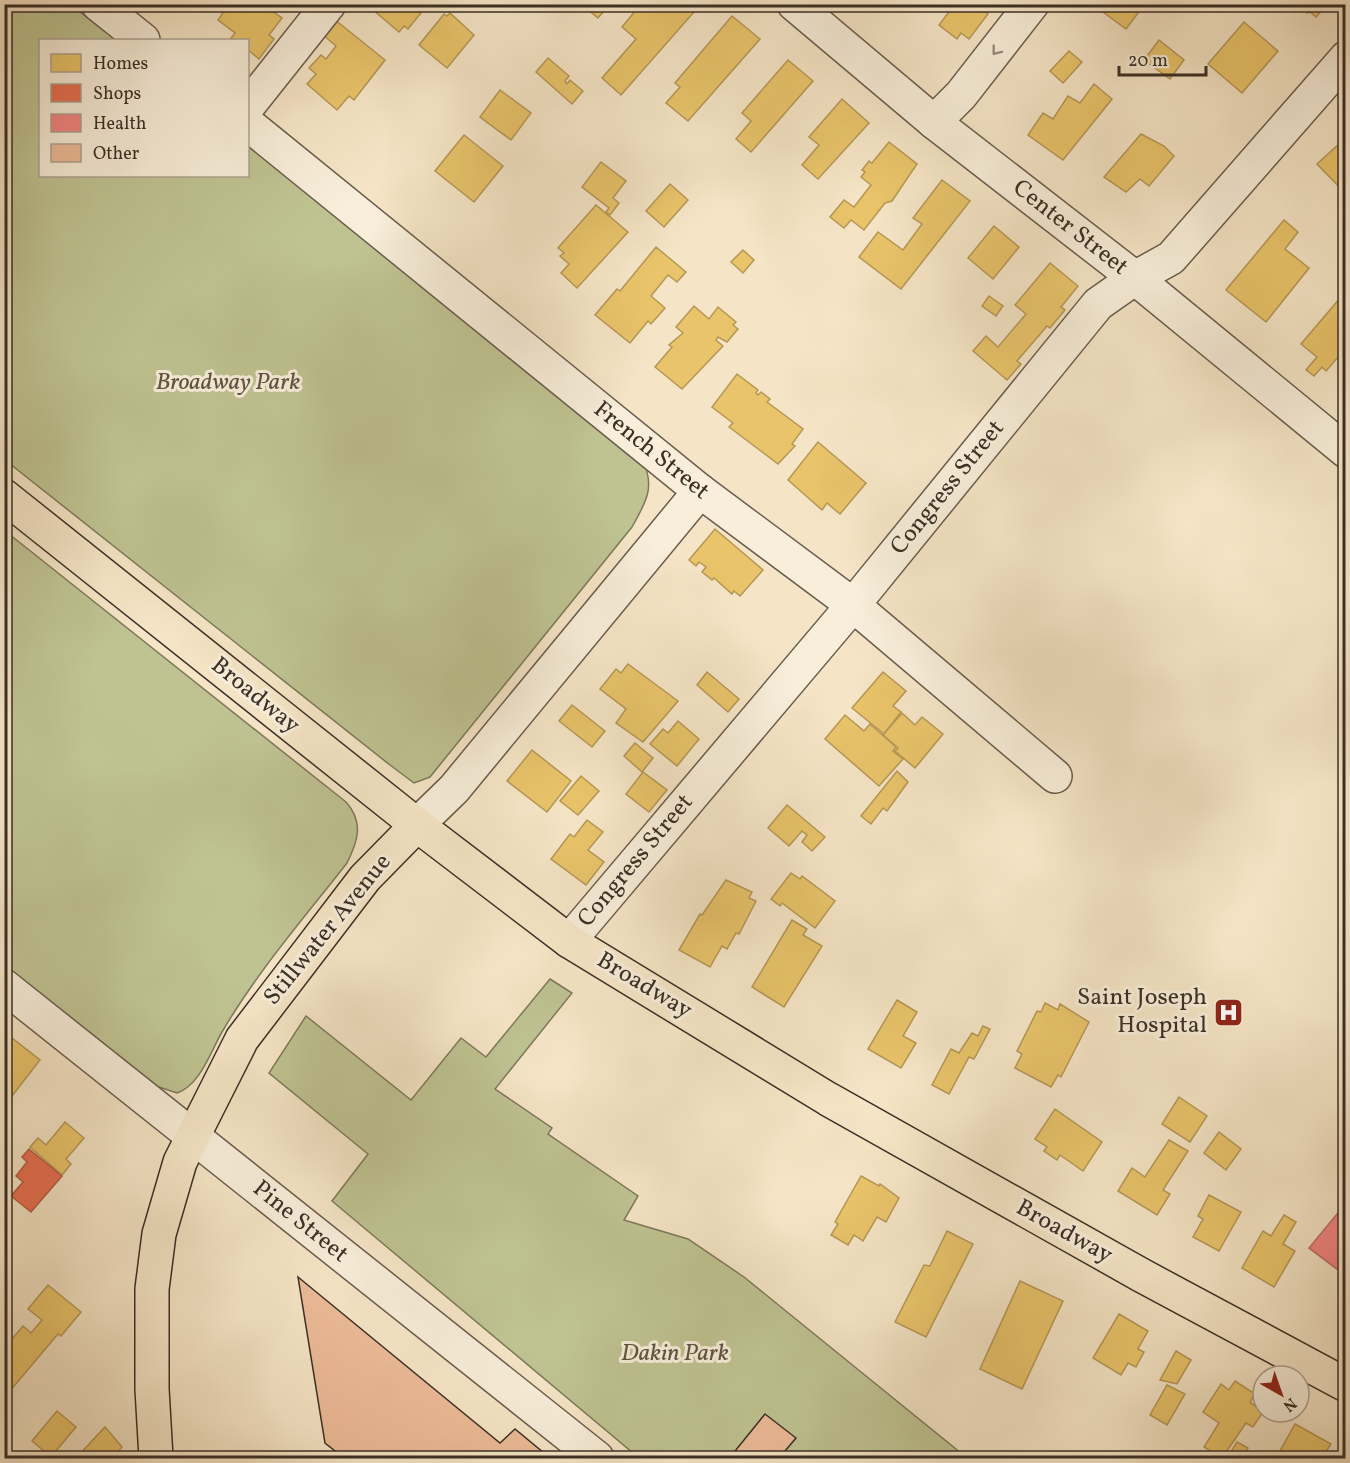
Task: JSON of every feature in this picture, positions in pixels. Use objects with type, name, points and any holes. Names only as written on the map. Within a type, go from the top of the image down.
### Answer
[{"type":"main road","name":"Broadway","points":[[4,496],[417,825],[569,941],[828,1098],[1141,1275],[1346,1385]]},
{"type":"main road","name":"Stillwater Avenue","points":[[156,1458],[152,1289],[159,1233],[180,1162],[242,1039],[365,878],[417,825]]},
{"type":"street","points":[[98,4],[142,39]]},
{"type":"street","points":[[249,105],[329,4]]},
{"type":"street","name":"Center Street","points":[[794,4],[934,122],[1135,278],[1346,451]]},
{"type":"street","points":[[934,122],[961,95],[1032,4]]},
{"type":"street","name":"Congress Street","points":[[569,941],[853,605],[1098,304],[1135,278],[1171,258],[1346,58]]},
{"type":"street","name":"French Street","points":[[249,125],[700,491],[853,605],[1055,776]]},
{"type":"street","name":"Stillwater Avenue","points":[[417,825],[454,789],[700,491]]},
{"type":"street","name":"Pine Street","points":[[4,986],[597,1458]]},
{"type":"green space","name":"Broadway Park","points":[[4,5],[71,5],[115,39],[39,39],[39,177],[249,177],[249,145],[641,457],[646,467],[649,485],[642,509],[632,527],[430,777],[414,783],[5,460]]},
{"type":"green space","points":[[4,530],[346,802],[355,817],[356,839],[347,863],[250,988],[198,1076],[185,1089],[177,1093],[156,1086],[5,966]]},
{"type":"green space","name":"Dakin Park","points":[[550,979],[572,993],[495,1089],[552,1128],[548,1134],[638,1196],[624,1220],[688,1239],[744,1277],[967,1458],[639,1458],[332,1201],[368,1154],[269,1073],[306,1016],[411,1100],[461,1038],[486,1057]]},
{"type":"building: Homes","points":[[229,4],[271,4],[268,8],[282,18],[269,35],[274,39],[259,59],[249,51],[249,39],[231,38],[235,33],[218,20]]},
{"type":"building: Homes","points":[[366,4],[421,4],[417,10],[421,13],[408,29],[404,26],[399,32]]},
{"type":"building: Homes","points":[[581,4],[610,4],[598,18]]},
{"type":"building: Homes","points":[[641,4],[701,4],[621,95],[602,78],[636,39],[622,27]]},
{"type":"building: Homes","points":[[955,4],[975,4],[988,14],[969,39],[961,33],[957,39],[939,25]]},
{"type":"building: Homes","points":[[1102,4],[1145,4],[1126,29],[1099,9]]},
{"type":"building: Homes","points":[[1302,4],[1328,4],[1316,17],[1310,12],[1307,13]]},
{"type":"building: Homes","points":[[450,13],[474,35],[447,68],[419,45],[444,14],[447,16]]},
{"type":"building: Homes","points":[[732,16],[760,39],[688,121],[666,103],[680,87],[675,83]]},
{"type":"building: Homes","points":[[334,19],[385,60],[354,100],[349,96],[337,110],[307,84],[316,74],[309,68],[321,55],[326,59],[336,46],[322,34]]},
{"type":"building: Homes","points":[[1244,22],[1278,51],[1242,93],[1208,64]]},
{"type":"building: Homes","points":[[1159,40],[1184,60],[1170,79],[1144,60]]},
{"type":"building: Homes","points":[[1069,51],[1082,62],[1063,83],[1050,71]]},
{"type":"building: Homes","points":[[548,58],[569,76],[565,81],[567,84],[570,80],[583,91],[572,104],[536,72]]},
{"type":"building: Homes","points":[[788,60],[813,81],[751,152],[736,139],[751,121],[742,113]]},
{"type":"building: Homes","points":[[1094,84],[1112,99],[1063,160],[1028,135],[1043,113],[1053,119],[1068,96],[1080,103]]},
{"type":"building: Homes","points":[[500,90],[531,113],[511,140],[480,117]]},
{"type":"building: Homes","points":[[842,99],[869,123],[818,179],[802,165],[819,145],[809,137]]},
{"type":"building: Homes","points":[[1141,134],[1164,146],[1174,156],[1149,186],[1140,179],[1126,192],[1104,177]]},
{"type":"building: Homes","points":[[464,135],[503,166],[474,202],[435,171]]},
{"type":"building: Homes","points":[[889,142],[917,164],[892,201],[885,203],[864,230],[851,220],[844,228],[830,217],[844,200],[854,207],[871,185],[861,177],[865,172],[862,170],[869,161],[872,163]]},
{"type":"building: Homes","points":[[1341,142],[1346,144],[1346,194],[1317,164]]},
{"type":"building: Homes","points":[[601,162],[626,181],[613,198],[619,203],[610,215],[606,212],[609,208],[582,187]]},
{"type":"building: Homes","points":[[942,180],[970,201],[901,289],[859,257],[878,232],[903,250],[922,224],[913,218]]},
{"type":"building: Homes","points":[[670,184],[688,200],[664,227],[646,211]]},
{"type":"building: Homes","points":[[596,205],[628,232],[577,288],[561,273],[569,264],[560,256],[564,253],[558,248]]},
{"type":"building: Homes","points":[[1284,220],[1298,232],[1285,249],[1309,268],[1266,322],[1226,290]]},
{"type":"building: Homes","points":[[994,226],[1019,247],[993,279],[968,258]]},
{"type":"building: Homes","points":[[656,247],[686,272],[677,282],[668,275],[651,296],[665,308],[651,324],[648,321],[630,343],[595,315],[617,289],[620,291]]},
{"type":"building: Homes","points":[[743,250],[754,260],[743,273],[731,262]]},
{"type":"building: Homes","points":[[1050,263],[1078,286],[1061,307],[1065,310],[1050,328],[1047,326],[1017,361],[1021,364],[1007,380],[973,351],[986,336],[998,347],[1026,314],[1015,305]]},
{"type":"building: Homes","points":[[1346,291],[1346,348],[1326,371],[1322,367],[1314,376],[1306,370],[1317,357],[1301,344]]},
{"type":"building: Homes","points":[[989,296],[1003,306],[996,316],[982,306]]},
{"type":"building: Homes","points":[[694,306],[709,319],[718,307],[736,322],[733,325],[738,329],[727,342],[718,337],[716,340],[723,346],[682,389],[655,367],[672,347],[669,345],[683,333],[676,327]]},
{"type":"building: Homes","points":[[737,374],[758,390],[756,393],[758,395],[761,392],[770,399],[767,402],[803,429],[792,444],[795,446],[778,464],[729,427],[733,423],[712,407]]},
{"type":"building: Homes","points":[[818,442],[866,483],[840,514],[827,503],[822,510],[788,480]]},
{"type":"building: Homes","points":[[715,529],[763,570],[740,596],[734,591],[732,594],[714,578],[712,580],[702,572],[706,567],[699,562],[696,566],[689,560]]},
{"type":"building: Homes","points":[[628,664],[678,701],[643,742],[616,723],[626,709],[600,689],[616,669],[621,673]]},
{"type":"building: Homes","points":[[707,672],[739,699],[728,712],[697,685]]},
{"type":"building: Homes","points":[[883,672],[906,691],[893,706],[901,712],[884,734],[852,708]]},
{"type":"building: Homes","points":[[572,705],[605,731],[592,747],[559,721]]},
{"type":"building: Homes","points":[[902,713],[915,725],[922,717],[943,734],[915,768],[895,751],[898,748],[883,735]]},
{"type":"building: Homes","points":[[845,715],[864,731],[870,724],[896,747],[893,751],[903,759],[879,786],[825,739]]},
{"type":"building: Homes","points":[[678,721],[699,739],[677,766],[650,744],[663,729],[668,733]]},
{"type":"building: Homes","points":[[635,743],[653,758],[642,772],[624,756]]},
{"type":"building: Homes","points":[[532,750],[571,781],[547,812],[507,781]]},
{"type":"building: Homes","points":[[897,771],[908,782],[887,811],[883,808],[871,824],[861,816]]},
{"type":"building: Homes","points":[[643,772],[667,790],[649,812],[626,794]]},
{"type":"building: Homes","points":[[581,776],[599,791],[578,815],[560,801]]},
{"type":"building: Homes","points":[[787,805],[825,837],[812,851],[802,842],[807,835],[802,831],[789,846],[768,828]]},
{"type":"building: Homes","points":[[587,820],[603,832],[588,850],[604,862],[586,885],[551,859],[570,834],[574,837]]},
{"type":"building: Homes","points":[[791,873],[800,879],[802,876],[835,901],[815,928],[782,903],[780,906],[771,899]]},
{"type":"building: Homes","points":[[726,880],[752,892],[749,898],[756,901],[739,934],[736,933],[727,949],[722,946],[710,967],[679,950],[700,914],[702,915]]},
{"type":"building: Homes","points":[[792,920],[807,929],[803,935],[822,946],[784,1007],[752,987]]},
{"type":"building: Homes","points":[[897,1000],[917,1012],[903,1036],[916,1043],[901,1068],[868,1049]]},
{"type":"building: Homes","points":[[1045,1003],[1058,1010],[1060,1004],[1089,1022],[1061,1077],[1058,1075],[1051,1087],[1015,1068],[1022,1054],[1017,1051],[1037,1011],[1041,1012]]},
{"type":"building: Homes","points":[[983,1026],[990,1029],[974,1059],[969,1057],[949,1094],[932,1085],[951,1049],[959,1053],[972,1033],[978,1036]]},
{"type":"building: Homes","points":[[12,1038],[40,1060],[12,1096],[10,1093],[4,1100],[4,1048]]},
{"type":"building: Homes","points":[[1179,1097],[1207,1116],[1190,1142],[1162,1124]]},
{"type":"building: Homes","points":[[1055,1109],[1102,1142],[1083,1171],[1060,1155],[1057,1160],[1044,1151],[1047,1147],[1035,1139]]},
{"type":"building: Homes","points":[[65,1122],[84,1138],[66,1159],[71,1164],[62,1175],[30,1147],[38,1138],[46,1145]]},
{"type":"building: Homes","points":[[1219,1132],[1241,1149],[1226,1170],[1204,1153]]},
{"type":"building: Homes","points":[[1169,1140],[1188,1151],[1163,1190],[1170,1194],[1157,1215],[1118,1191],[1132,1168],[1145,1177]]},
{"type":"building: Homes","points":[[861,1176],[879,1186],[880,1184],[899,1198],[886,1222],[877,1217],[863,1241],[854,1235],[848,1245],[831,1235],[838,1224],[835,1222]]},
{"type":"building: Homes","points":[[1209,1195],[1241,1212],[1219,1251],[1193,1237],[1203,1219],[1198,1216]]},
{"type":"building: Homes","points":[[1284,1215],[1296,1222],[1283,1244],[1295,1251],[1274,1287],[1242,1268],[1263,1231],[1271,1236]]},
{"type":"building: Homes","points":[[947,1231],[973,1244],[926,1337],[895,1322],[924,1265],[930,1266]]},
{"type":"building: Homes","points":[[1020,1281],[1063,1301],[1022,1389],[980,1369]]},
{"type":"building: Homes","points":[[48,1285],[81,1312],[61,1336],[58,1334],[4,1398],[4,1348],[23,1326],[31,1333],[42,1320],[28,1309]]},
{"type":"building: Homes","points":[[1119,1314],[1148,1331],[1138,1349],[1144,1352],[1136,1367],[1128,1363],[1121,1375],[1093,1358]]},
{"type":"building: Homes","points":[[1176,1351],[1191,1360],[1177,1384],[1160,1380]]},
{"type":"building: Homes","points":[[1235,1381],[1251,1391],[1251,1424],[1255,1424],[1253,1427],[1246,1423],[1222,1458],[1204,1447],[1219,1423],[1203,1412],[1221,1384],[1229,1390]]},
{"type":"building: Homes","points":[[1167,1385],[1185,1394],[1167,1425],[1150,1415]]},
{"type":"building: Homes","points":[[57,1411],[76,1427],[51,1457],[32,1441]]},
{"type":"building: Homes","points":[[1295,1424],[1331,1444],[1322,1458],[1276,1458]]},
{"type":"building: Homes","points":[[105,1427],[122,1447],[112,1458],[76,1458]]},
{"type":"building: Homes","points":[[1237,1442],[1248,1448],[1242,1458],[1227,1458]]},
{"type":"building: Shops","points":[[29,1149],[62,1176],[31,1212],[11,1196],[23,1182],[16,1176],[27,1162],[22,1157]]},
{"type":"building: Health","points":[[1346,1203],[1346,1276],[1309,1248]]},
{"type":"building: Other","points":[[298,1277],[500,1443],[515,1429],[550,1458],[344,1458],[325,1443]]},
{"type":"building: Other","points":[[765,1414],[796,1438],[779,1458],[734,1458],[731,1456]]},
{"type":"place","name":"Saint Joseph Hospital","points":[[1228,1012]]}]
